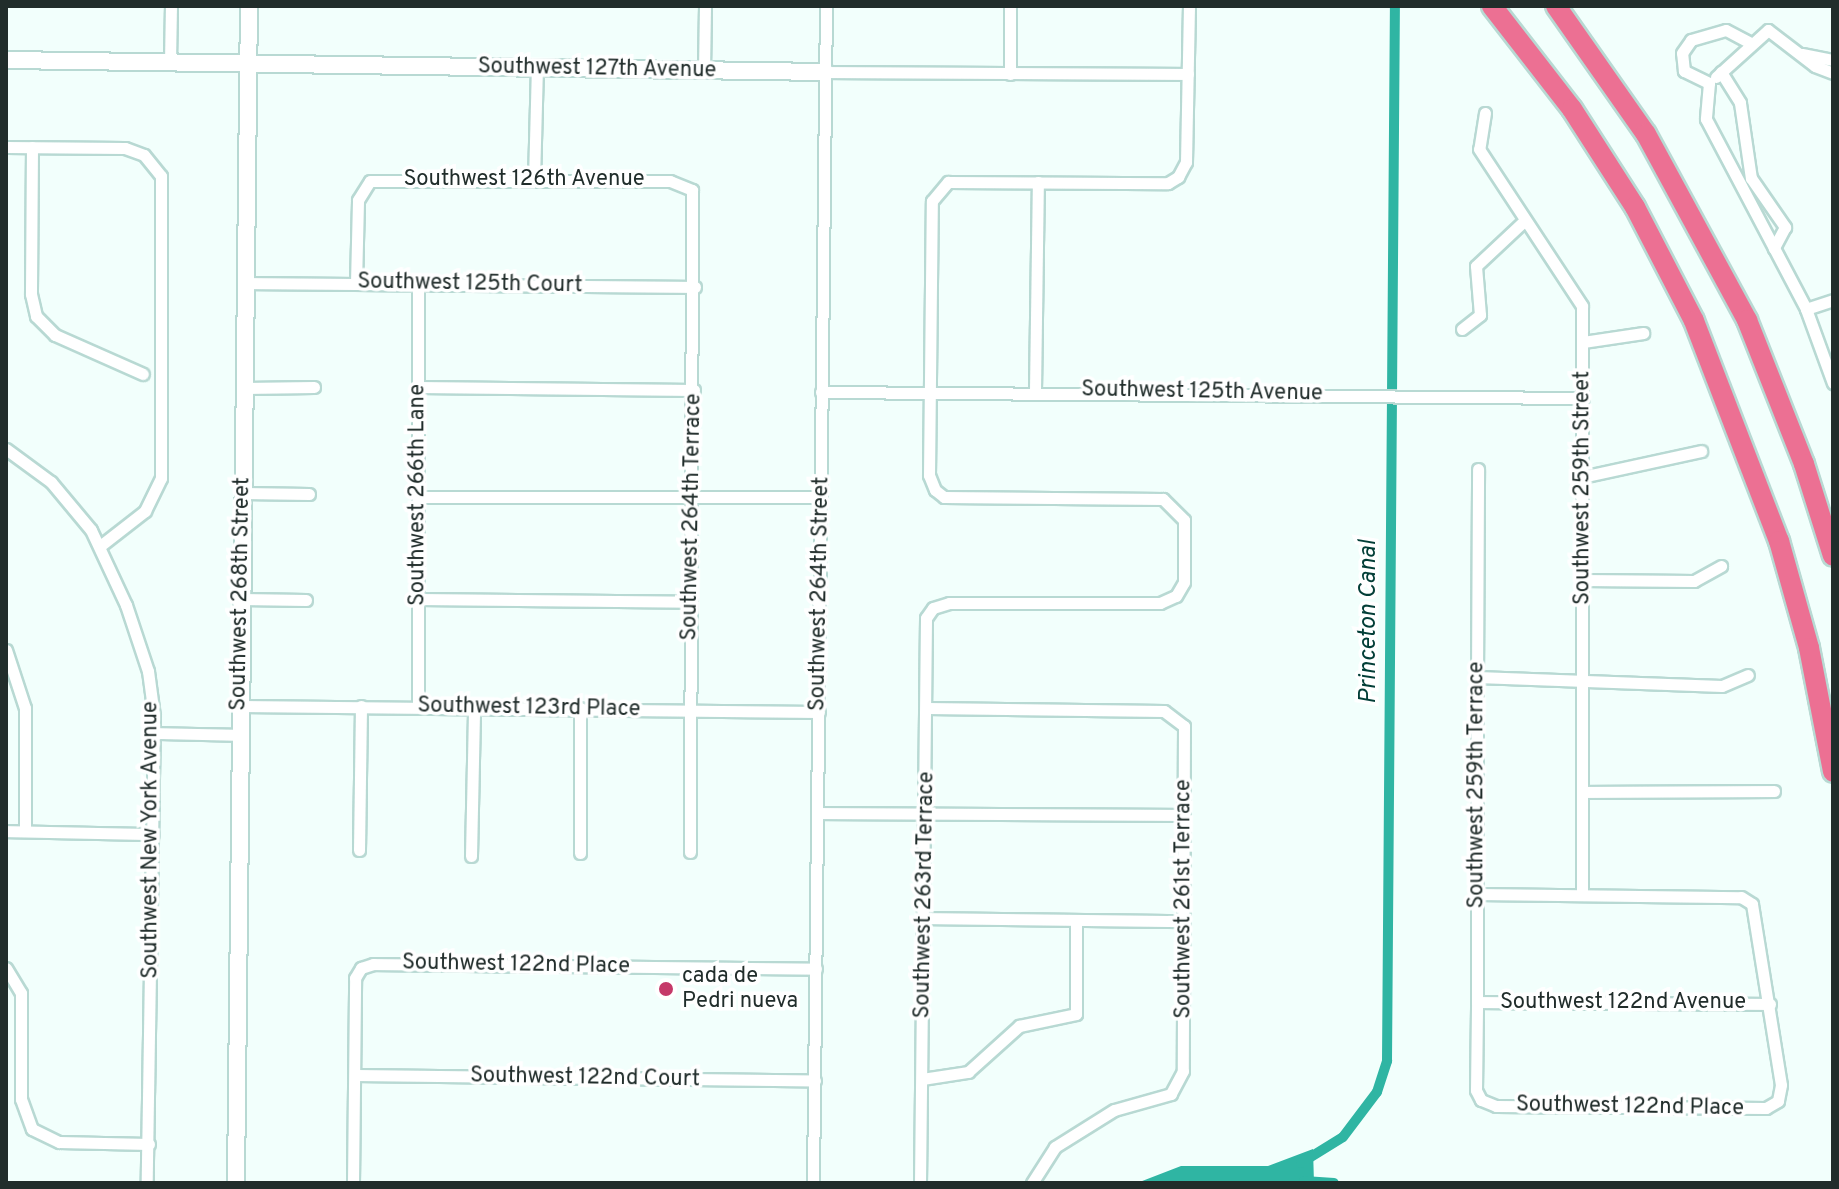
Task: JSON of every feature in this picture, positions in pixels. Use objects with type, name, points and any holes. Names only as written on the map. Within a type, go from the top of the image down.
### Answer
[{"type":"highway","points":[[1492,6],[1572,109],[1635,207],[1694,321],[1779,541],[1809,648],[1833,772]]},
{"type":"highway","points":[[1556,6],[1646,134],[1747,320],[1804,464],[1833,556]]},
{"type":"main road","name":"Southwest 268th Street","points":[[236,1183],[249,6]]},
{"type":"main road","name":"Southwest 127th Avenue","points":[[6,60],[825,72]]},
{"type":"street","points":[[170,62],[171,6]]},
{"type":"street","points":[[704,70],[705,6]]},
{"type":"street","name":"Southwest 264th Street","points":[[813,1183],[826,6]]},
{"type":"street","points":[[1010,6],[1010,74]]},
{"type":"street","points":[[929,392],[932,201],[937,189],[948,182],[1168,183],[1178,177],[1186,162],[1189,6]]},
{"type":"street","points":[[1709,83],[1684,71],[1682,53],[1691,40],[1726,30],[1750,43]]},
{"type":"street","points":[[1833,73],[1796,52],[1768,30],[1709,83],[1706,119],[1806,309],[1833,383]]},
{"type":"street","points":[[1796,52],[1833,60]]},
{"type":"street","points":[[534,180],[537,68]]},
{"type":"street","name":"Southwest 127th Avenue","points":[[825,72],[1188,74]]},
{"type":"street","points":[[1721,72],[1740,103],[1751,178],[1785,227],[1774,248]]},
{"type":"street","name":"Southwest 259th Street","points":[[1485,113],[1479,149],[1582,306],[1582,895]]},
{"type":"street","points":[[6,147],[125,148],[144,155],[161,176],[160,487],[145,511],[100,546]]},
{"type":"street","points":[[32,147],[31,294],[36,316],[55,335],[143,374]]},
{"type":"street","name":"Southwest 126th Avenue","points":[[356,283],[358,200],[363,186],[379,179],[686,185]]},
{"type":"street","points":[[1035,390],[1038,182]]},
{"type":"street","name":"Southwest 264th Terrace","points":[[686,185],[696,197],[690,852]]},
{"type":"street","points":[[1462,329],[1480,315],[1476,266],[1525,220]]},
{"type":"street","name":"Southwest 125th Court","points":[[245,283],[695,287]]},
{"type":"street","name":"Southwest 266th Lane","points":[[418,284],[418,707]]},
{"type":"street","points":[[1806,309],[1833,300]]},
{"type":"street","points":[[1583,342],[1643,333]]},
{"type":"street","points":[[244,388],[314,387]]},
{"type":"street","points":[[418,387],[694,390]]},
{"type":"street","name":"Southwest 125th Avenue","points":[[821,392],[1035,390],[1583,398]]},
{"type":"street","name":"Southwest 263rd Terrace","points":[[920,1183],[926,618],[933,608],[949,603],[1160,603],[1176,596],[1184,582],[1184,520],[1177,508],[1163,499],[944,497],[935,490],[929,475],[929,392]]},
{"type":"street","name":"Southwest New York Avenue","points":[[6,449],[67,498],[100,546],[142,651],[154,733],[147,1183]]},
{"type":"street","points":[[1582,477],[1701,451]]},
{"type":"street","name":"Southwest 259th Terrace","points":[[1478,469],[1476,1090],[1481,1100]]},
{"type":"street","points":[[243,493],[309,494]]},
{"type":"street","points":[[418,497],[821,497]]},
{"type":"street","points":[[1582,580],[1694,581],[1721,566]]},
{"type":"street","points":[[241,599],[306,600]]},
{"type":"street","points":[[418,599],[691,602]]},
{"type":"street","points":[[6,650],[19,684],[26,716],[25,831]]},
{"type":"street","points":[[1477,677],[1582,680],[1618,686],[1722,686],[1748,675]]},
{"type":"street","points":[[6,689],[19,684]]},
{"type":"street","name":"Southwest 123rd Place","points":[[240,706],[819,712]]},
{"type":"street","points":[[359,850],[361,706]]},
{"type":"street","points":[[471,856],[474,707]]},
{"type":"street","points":[[580,708],[580,853]]},
{"type":"street","name":"Southwest 261st Terrace","points":[[927,708],[1164,711],[1177,717],[1184,726],[1183,1071],[1171,1094],[1114,1110],[1055,1147],[1032,1183]]},
{"type":"street","points":[[154,733],[240,735]]},
{"type":"street","points":[[1582,792],[1774,791]]},
{"type":"street","points":[[817,813],[1184,815]]},
{"type":"street","points":[[6,831],[153,834]]},
{"type":"street","points":[[1477,894],[1741,897],[1752,904],[1770,1004]]},
{"type":"street","points":[[924,918],[1183,921]]},
{"type":"street","points":[[922,1079],[968,1072],[1019,1026],[1076,1014],[1076,920]]},
{"type":"street","name":"Southwest 122nd Place","points":[[355,1075],[355,978],[361,968],[373,964],[816,969]]},
{"type":"street","points":[[6,968],[21,993],[21,1099],[32,1129],[59,1142],[149,1144]]},
{"type":"street","name":"Southwest 122nd Avenue","points":[[1477,1002],[1770,1004]]},
{"type":"street","name":"Southwest 122nd Place","points":[[1481,1100],[1496,1106],[1766,1108],[1778,1101],[1781,1085],[1770,1004]]},
{"type":"street","points":[[353,1183],[355,1075]]},
{"type":"street","name":"Southwest 122nd Court","points":[[355,1075],[815,1081]]},
{"type":"shaded area","points":[[1313,1149],[1314,1183],[1137,1183],[1181,1166],[1268,1166]]},
{"type":"waterway","name":"Princeton Canal","points":[[1301,1163],[1343,1137],[1377,1092],[1387,1061],[1395,6]]},
{"type":"waterway","name":"Princeton Canal","points":[[1304,1181],[1334,1183]]},
{"type":"place","name":"cada de Pedri nueva","points":[[666,989]]}]
